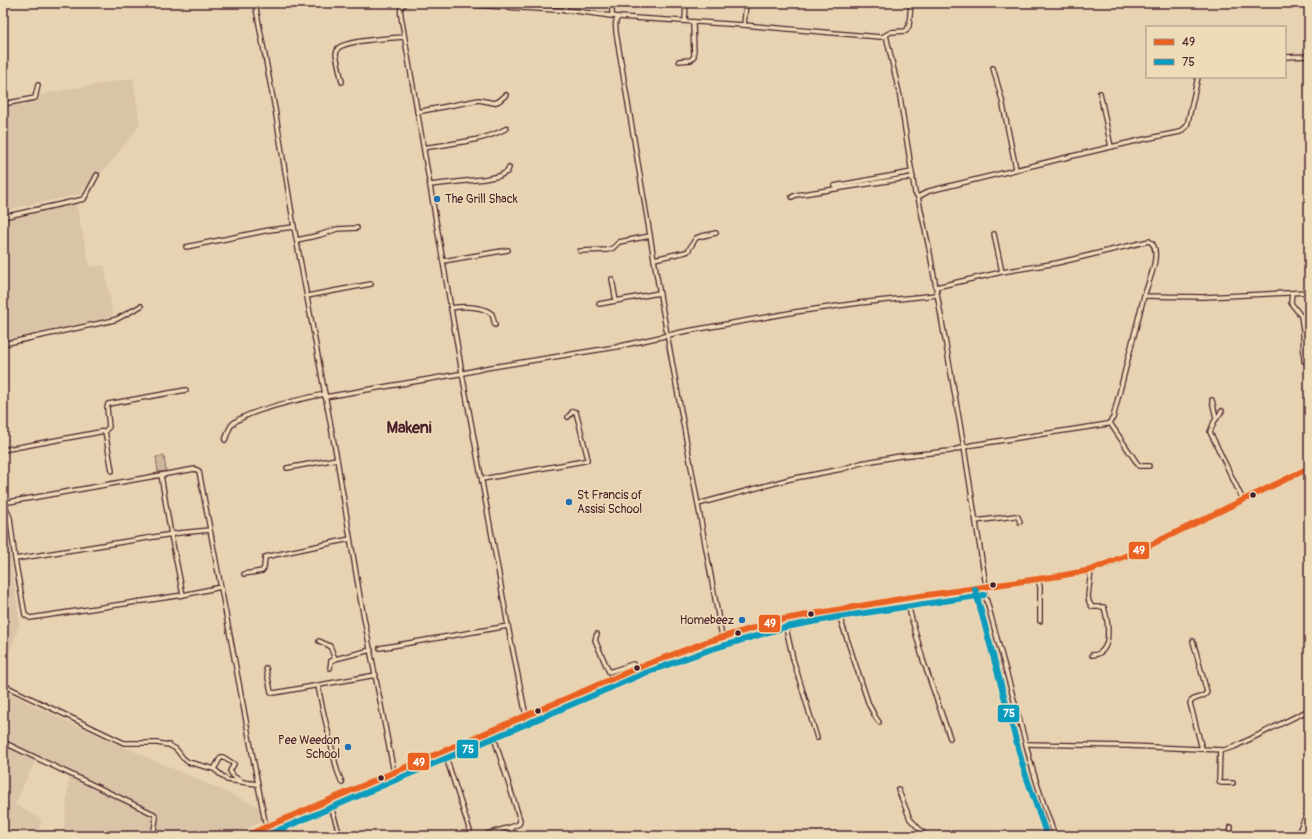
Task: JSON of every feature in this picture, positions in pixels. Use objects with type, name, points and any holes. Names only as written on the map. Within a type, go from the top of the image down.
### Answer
[{"type":"main road","points":[[245,836],[635,670],[722,637],[784,619],[837,609],[1091,570],[1130,554],[1309,468]]},
{"type":"street","points":[[255,3],[275,109],[296,240],[337,458],[350,539],[394,772]]},
{"type":"street","points":[[406,3],[402,5],[400,9],[404,37],[462,373],[526,716]]},
{"type":"street","points":[[435,3],[565,11],[619,17],[744,25],[880,37],[891,32],[904,32],[907,30],[909,26],[910,3]]},
{"type":"street","points":[[565,11],[566,3]]},
{"type":"street","points":[[612,3],[612,16]]},
{"type":"street","points":[[685,21],[686,3]]},
{"type":"street","points":[[744,25],[746,3]]},
{"type":"street","points":[[619,17],[616,19],[616,32],[659,293],[722,637]]},
{"type":"street","points":[[680,61],[691,60],[694,56],[693,22]]},
{"type":"street","points":[[886,35],[897,83],[915,193],[918,197],[929,248],[964,447],[985,586],[1040,797],[1055,836]]},
{"type":"street","points":[[342,82],[336,54],[338,48],[344,45],[373,40],[404,37]]},
{"type":"street","points":[[1286,57],[1309,56]]},
{"type":"street","points":[[993,68],[1002,100],[1016,169]]},
{"type":"street","points":[[918,197],[929,191],[1016,169],[1182,131],[1186,126],[1198,78]]},
{"type":"street","points":[[3,104],[35,98],[38,85]]},
{"type":"street","points":[[1100,93],[1112,147]]},
{"type":"street","points":[[417,112],[479,100],[494,103],[506,95]]},
{"type":"street","points":[[424,148],[472,140],[496,134],[507,128]]},
{"type":"street","points":[[430,185],[499,176],[507,172],[509,168]]},
{"type":"street","points":[[834,186],[912,172]]},
{"type":"street","points":[[3,218],[84,199],[97,175]]},
{"type":"street","points":[[792,197],[796,195],[913,177]]},
{"type":"street","points":[[186,247],[269,230],[294,227]]},
{"type":"street","points":[[296,240],[320,235],[337,228],[357,228]]},
{"type":"street","points":[[654,259],[686,252],[694,239],[702,235],[716,233]]},
{"type":"street","points":[[994,234],[1002,272]]},
{"type":"street","points":[[580,251],[607,250],[613,248],[619,242],[650,236]]},
{"type":"street","points":[[698,504],[786,480],[842,469],[861,463],[900,456],[950,451],[964,447],[1110,423],[1113,418],[1144,296],[1149,283],[1155,255],[1155,246],[1154,243],[1149,241],[1057,263],[1002,272],[936,287]]},
{"type":"street","points":[[443,261],[508,250]]},
{"type":"street","points":[[612,279],[616,301]]},
{"type":"street","points":[[307,296],[371,284]]},
{"type":"street","points":[[1144,296],[1204,297],[1309,292]]},
{"type":"street","points":[[599,304],[659,293]]},
{"type":"street","points":[[1292,293],[1290,302],[1299,314],[1302,323],[1304,361]]},
{"type":"street","points":[[225,440],[231,426],[238,420],[271,407],[325,395],[616,347],[667,335],[795,312],[859,302],[937,295]]},
{"type":"street","points":[[3,344],[110,322],[141,306]]},
{"type":"street","points":[[451,308],[467,307],[486,310],[492,314],[495,325]]},
{"type":"street","points":[[3,450],[105,431],[109,427],[106,408],[108,404],[186,390]]},
{"type":"street","points":[[1212,400],[1216,418]]},
{"type":"street","points":[[1222,410],[1210,430],[1243,500]]},
{"type":"street","points":[[482,479],[587,460],[576,412],[574,411],[568,417]]},
{"type":"street","points":[[1110,423],[1139,466],[1149,466]]},
{"type":"street","points":[[105,431],[112,471]]},
{"type":"street","points":[[286,468],[337,458]]},
{"type":"street","points":[[222,587],[183,595],[30,618],[25,615],[15,559],[10,518],[4,503],[195,468],[199,471],[222,587],[266,827]]},
{"type":"street","points":[[161,474],[183,595]]},
{"type":"street","points":[[976,521],[1014,516],[1018,517],[1020,522]]},
{"type":"street","points":[[15,559],[210,530]]},
{"type":"street","points":[[244,574],[262,570],[264,568],[265,556],[350,539]]},
{"type":"street","points":[[1091,570],[1089,602],[1092,607],[1104,607],[1108,633],[1102,652],[1098,655],[1092,655]]},
{"type":"street","points":[[1038,579],[1040,587],[1040,621]]},
{"type":"street","points":[[906,598],[923,660],[950,738]]},
{"type":"street","points":[[837,609],[868,705],[879,722]]},
{"type":"street","points":[[784,619],[793,659],[817,738]]},
{"type":"street","points":[[380,648],[508,626]]},
{"type":"street","points":[[597,634],[595,640],[609,672],[633,664],[635,670]]},
{"type":"street","points":[[1193,641],[1207,692],[1205,695],[1193,699],[1190,703],[1202,749]]},
{"type":"street","points":[[319,642],[329,645],[335,659]]},
{"type":"street","points":[[330,668],[331,662],[335,659],[371,650]]},
{"type":"street","points":[[266,668],[269,687],[272,693],[376,675]]},
{"type":"street","points":[[3,685],[124,743],[157,743],[168,745],[176,749],[188,762],[214,769],[227,780],[257,784]]},
{"type":"street","points":[[318,686],[337,770],[342,783]]},
{"type":"street","points":[[1026,744],[1229,750],[1309,710]]},
{"type":"street","points":[[486,836],[491,832],[519,824],[520,820],[492,731]]},
{"type":"street","points":[[3,742],[154,814],[156,818],[153,836]]},
{"type":"street","points":[[1220,750],[1219,781],[1221,783],[1233,783]]},
{"type":"street","points":[[444,751],[470,831]]},
{"type":"street","points":[[214,769],[221,757],[223,757],[233,763],[230,771],[233,776],[245,783]]},
{"type":"street","points":[[898,789],[910,819],[926,836]]},
{"type":"street","points":[[328,800],[340,836]]},
{"type":"street","points":[[1297,836],[1309,812]]},
{"type":"street","points":[[282,820],[287,836]]},
{"type":"street","points":[[274,823],[276,836]]},
{"type":"street","points":[[511,827],[514,836]]},
{"type":"street","points":[[1230,836],[1231,827]]},
{"type":"street","points":[[939,836],[948,834],[950,836]]},
{"type":"shaded area","points":[[133,78],[140,125],[92,186],[84,188],[81,194],[5,210],[3,203],[3,101]]},
{"type":"shaded area","points":[[76,203],[90,267],[104,265],[113,315],[107,318],[3,340],[3,219]]},
{"type":"shaded area","points":[[164,456],[166,471],[158,472],[156,457]]},
{"type":"shaded area","points":[[3,506],[20,624],[3,670]]},
{"type":"shaded area","points":[[3,690],[68,722],[260,807],[263,821],[229,836],[63,836],[69,778],[35,761],[15,804],[42,820],[38,831],[32,836],[3,836]]},
{"type":"transit line","name":"49","points":[[245,836],[642,666],[706,642],[784,619],[906,598],[1091,570],[1142,549],[1309,468]]},
{"type":"transit line","name":"75","points":[[975,589],[1024,770],[1047,836]]},
{"type":"transit line","name":"75","points":[[265,836],[645,673],[709,650],[786,627],[838,617],[984,595]]},
{"type":"place","name":"The Grill Shack","points":[[437,199]]},
{"type":"place","name":"St Francis of Assisi School","points":[[569,502]]},
{"type":"place","name":"Homebeez","points":[[742,620]]},
{"type":"place","name":"Pee Weedon School","points":[[348,747]]},
{"type":"district","name":"Makeni","points":[[409,428]]}]
